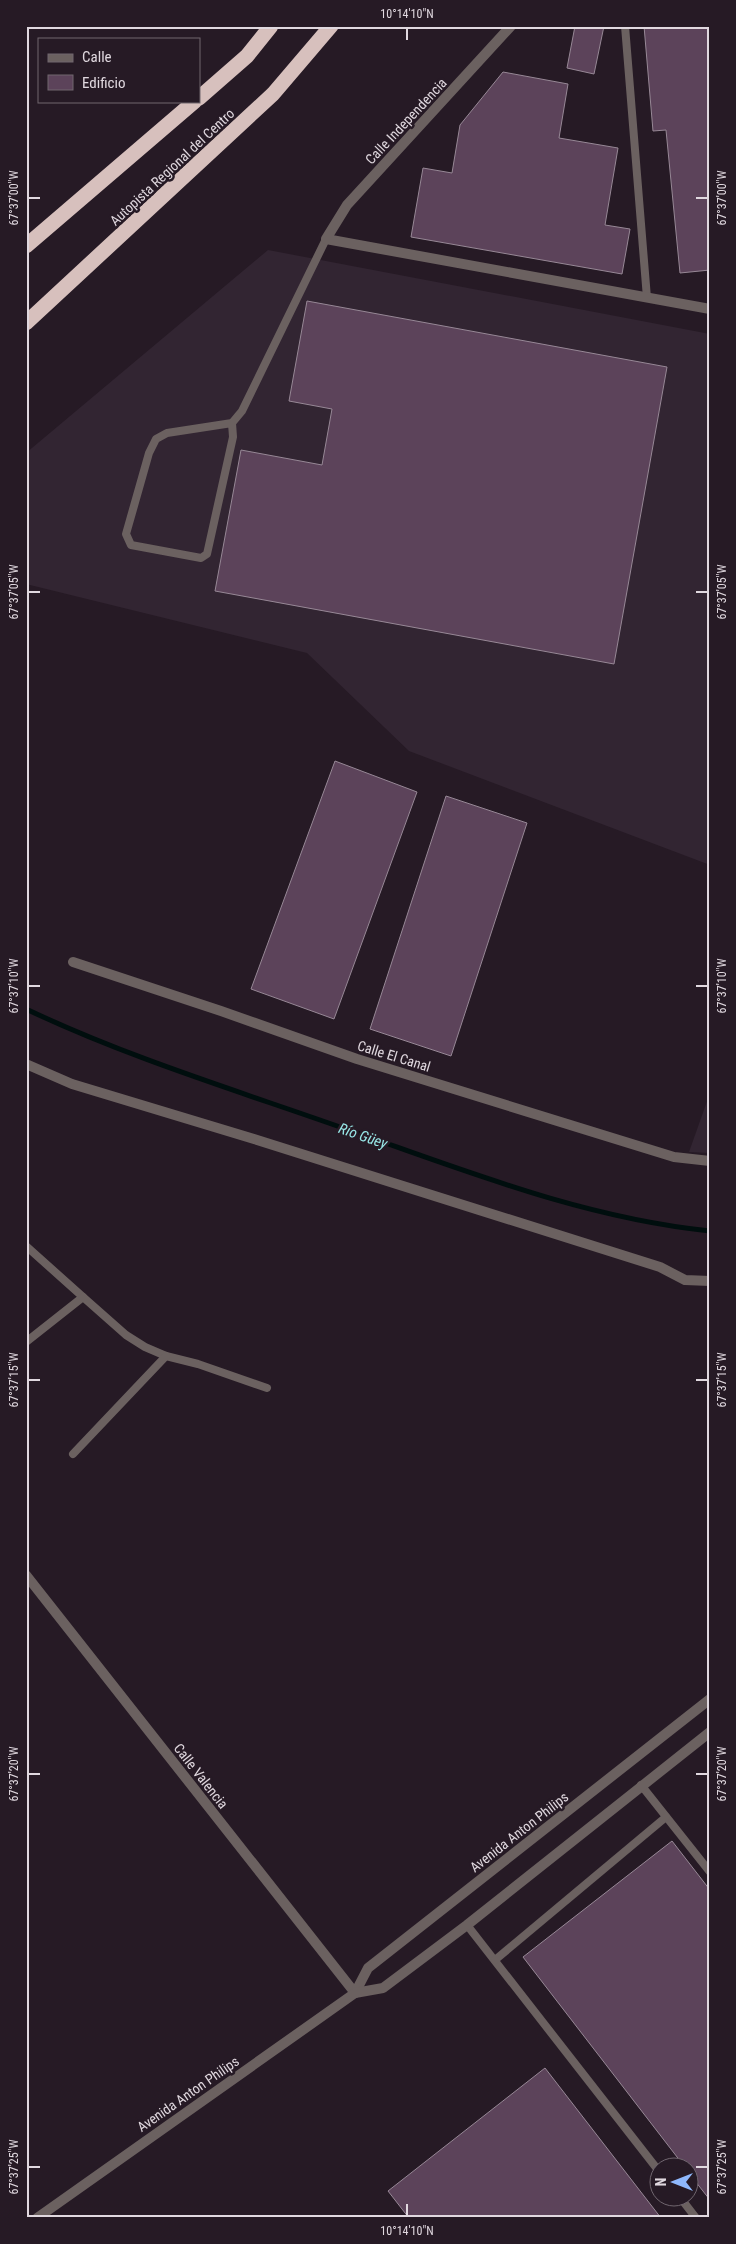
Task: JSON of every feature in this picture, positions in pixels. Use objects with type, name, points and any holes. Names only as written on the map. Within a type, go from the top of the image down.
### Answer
[{"type":"highway","points":[[200,97],[247,56],[271,26]]},
{"type":"highway","name":"Autopista Regional del Centro","points":[[26,323],[274,94],[331,26]]},
{"type":"highway","points":[[26,246],[194,102]]},
{"type":"street","name":"Calle Independencia","points":[[326,239],[347,205],[511,26]]},
{"type":"street","points":[[326,239],[710,309]]},
{"type":"street","name":"Calle El Canal","points":[[73,962],[357,1059],[674,1157],[710,1161]]},
{"type":"street","points":[[26,1064],[72,1084],[254,1139],[660,1267],[684,1280],[710,1282]]},
{"type":"street","name":"Calle Valencia","points":[[26,1575],[355,1993]]},
{"type":"street","name":"Avenida Anton Philips","points":[[355,1993],[368,1968],[710,1699]]},
{"type":"street","name":"Avenida Anton Philips","points":[[37,2218],[355,1993],[383,1988],[467,1926],[641,1785],[710,1732]]},
{"type":"lane","points":[[625,26],[647,298]]},
{"type":"lane","points":[[232,423],[233,437],[207,554],[201,558],[132,545],[126,534],[149,453],[156,440],[167,433],[232,423],[242,411],[326,239]]},
{"type":"lane","points":[[26,1246],[126,1335],[145,1347],[166,1356],[198,1364],[268,1388]]},
{"type":"lane","points":[[26,1342],[82,1297]]},
{"type":"lane","points":[[73,1454],[166,1356]]},
{"type":"lane","points":[[641,1785],[710,1872]]},
{"type":"lane","points":[[495,1960],[666,1817]]},
{"type":"lane","points":[[467,1926],[648,2157]]},
{"type":"lane","points":[[687,2206],[696,2218]]},
{"type":"shaded area","points":[[268,250],[710,334],[710,865],[409,751],[307,653],[26,584],[26,453]]},
{"type":"shaded area","points":[[710,1093],[710,1153],[689,1152]]},
{"type":"building","points":[[575,26],[604,26],[594,74],[567,68]]},
{"type":"building","points":[[644,26],[710,26],[710,270],[680,273],[666,130],[653,131]]},
{"type":"building","points":[[503,72],[568,84],[559,138],[618,148],[605,225],[630,229],[622,274],[411,237],[423,168],[452,173],[460,125]]},
{"type":"building","points":[[307,301],[667,367],[614,664],[215,591],[241,450],[322,465],[332,409],[289,401]]},
{"type":"building","points":[[335,761],[417,792],[334,1019],[251,989]]},
{"type":"building","points":[[446,796],[527,823],[451,1056],[370,1029]]},
{"type":"building","points":[[672,1841],[710,1890],[710,2200],[698,2185],[698,2156],[676,2156],[523,1957]]},
{"type":"building","points":[[545,2068],[648,2201],[648,2206],[652,2206],[661,2218],[409,2218],[388,2191]]},
{"type":"waterway","name":"Río Güey","points":[[26,1009],[142,1058],[522,1190],[615,1215],[662,1225],[710,1231]]}]
